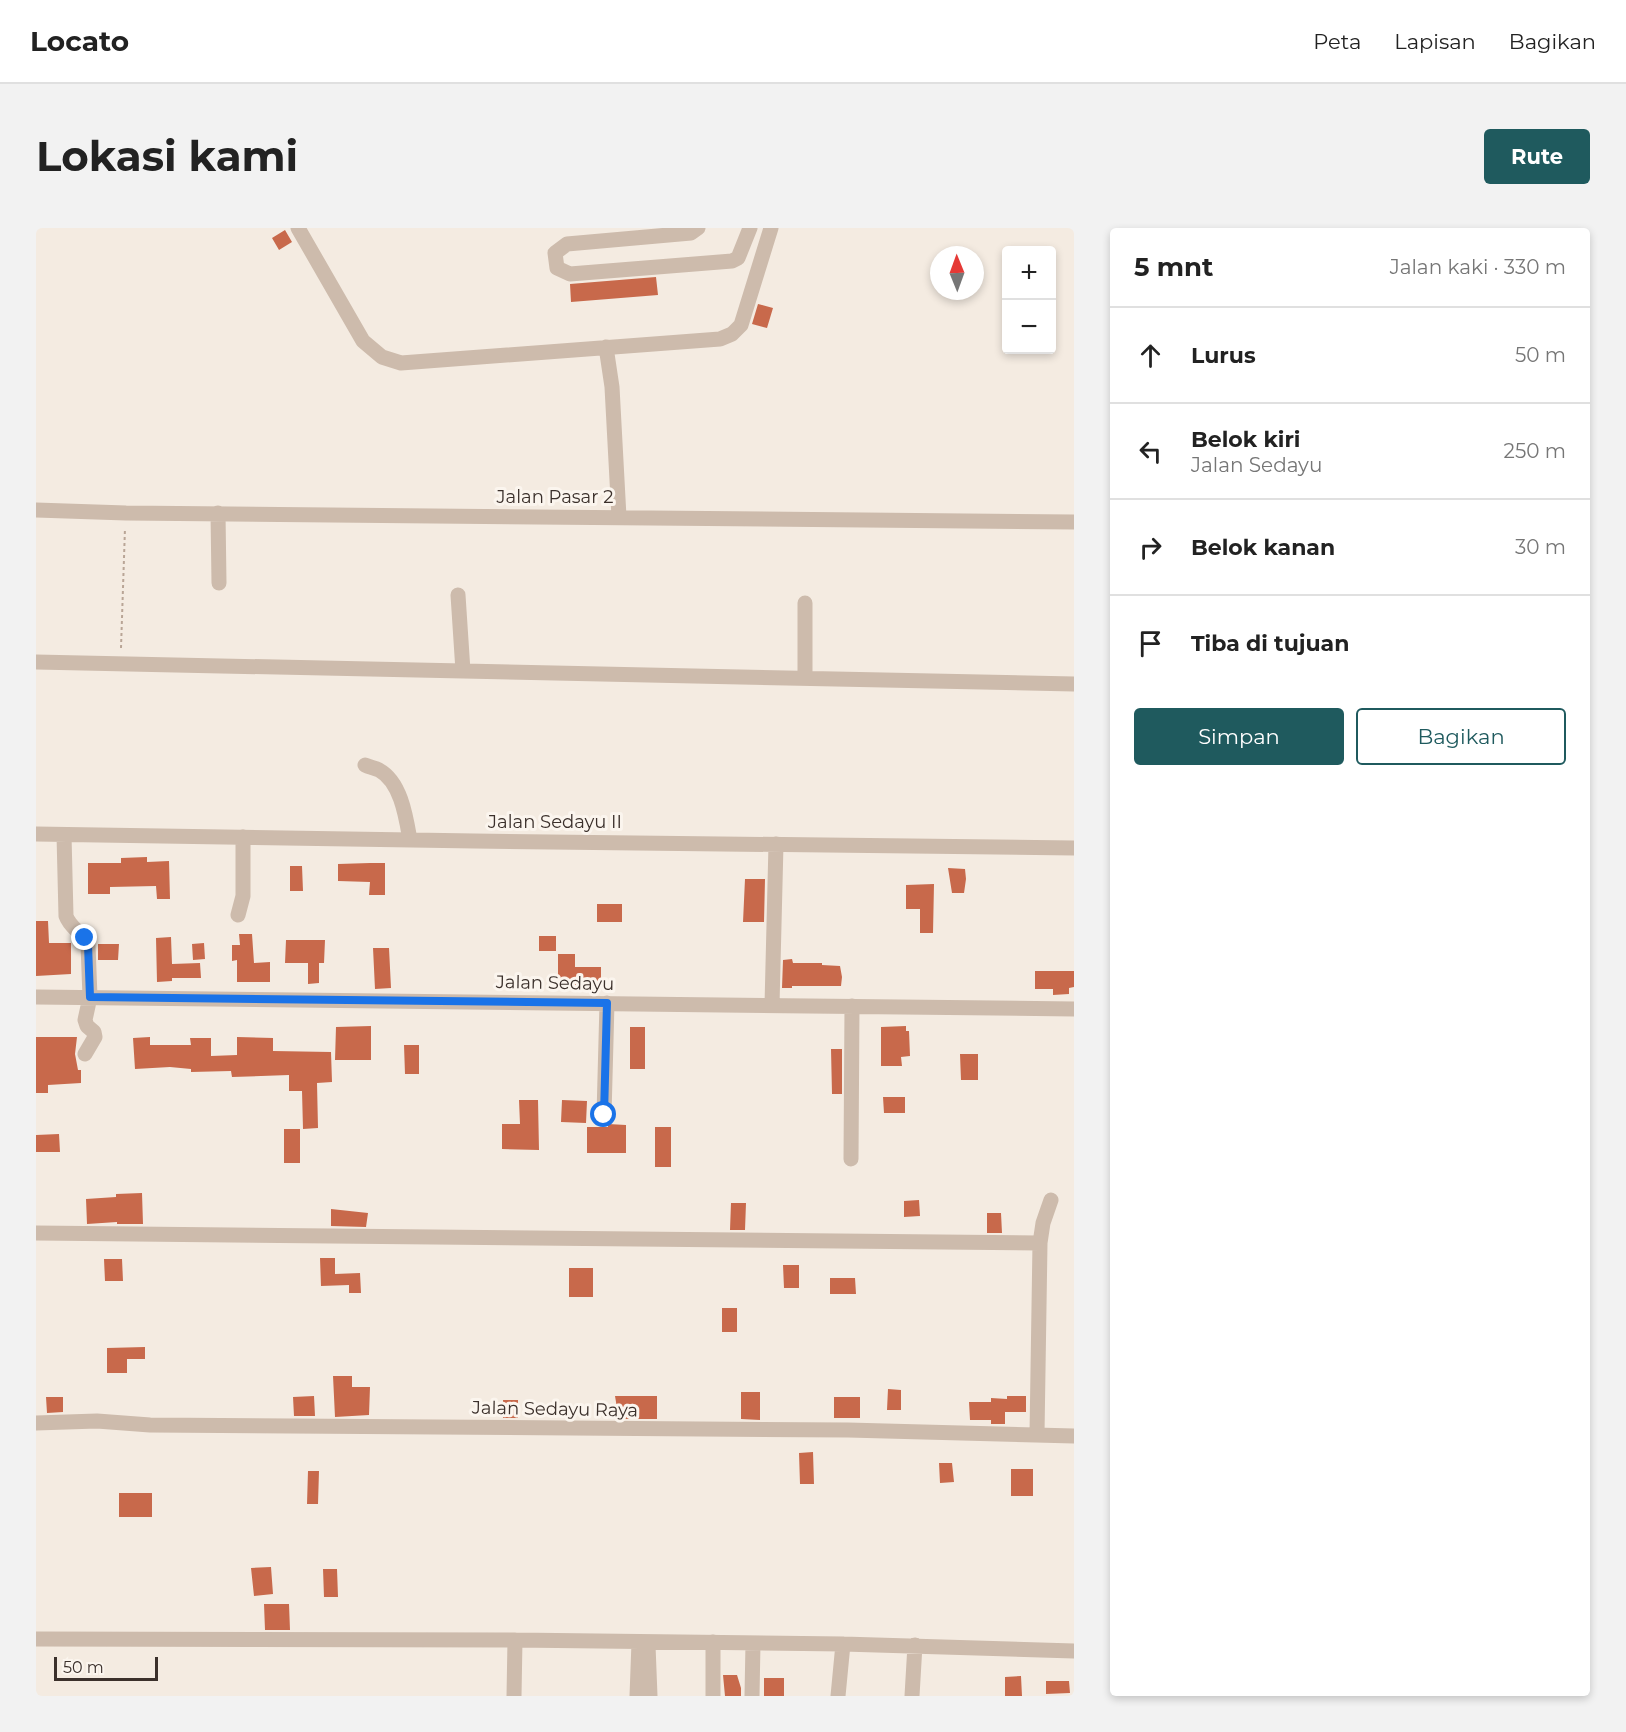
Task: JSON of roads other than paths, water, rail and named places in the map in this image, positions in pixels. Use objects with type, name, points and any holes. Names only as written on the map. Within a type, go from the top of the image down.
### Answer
[{"type":"street","points":[[298,228],[363,341],[382,357],[401,363],[720,339],[732,334],[741,325],[771,228]]},
{"type":"street","points":[[698,228],[691,233],[567,244],[555,253],[557,268],[570,274],[732,261],[738,258],[744,248],[750,228]]},
{"type":"street","points":[[606,347],[612,387],[619,517]]},
{"type":"street","name":"Jalan Pasar 2","points":[[36,510],[126,513],[1074,522]]},
{"type":"street","points":[[218,513],[219,584]]},
{"type":"street","points":[[458,595],[463,671]]},
{"type":"street","points":[[805,603],[805,678]]},
{"type":"street","points":[[36,662],[1074,684]]},
{"type":"street","points":[[365,765],[380,770],[398,794],[410,840]]},
{"type":"street","name":"Jalan Sedayu II","points":[[36,834],[1074,848]]},
{"type":"street","points":[[64,835],[66,916],[71,925],[88,942],[90,997],[85,1020],[95,1037],[86,1054]]},
{"type":"street","points":[[237,915],[243,896],[243,837]]},
{"type":"street","points":[[772,1005],[776,844]]},
{"type":"street","name":"Jalan Sedayu","points":[[36,997],[1074,1009]]},
{"type":"street","points":[[604,1115],[607,1003]]},
{"type":"street","points":[[851,1159],[852,1006]]},
{"type":"street","points":[[1037,1434],[1040,1243],[1043,1223],[1051,1200]]},
{"type":"street","points":[[36,1233],[1040,1243]]},
{"type":"street","name":"Jalan Sedayu Raya","points":[[36,1423],[63,1421],[150,1425],[836,1430],[1074,1436]]},
{"type":"street","points":[[36,1639],[712,1642],[1074,1650]]},
{"type":"street","points":[[514,1696],[515,1640]]},
{"type":"street","points":[[637,1696],[644,1642]]},
{"type":"street","points":[[644,1642],[650,1696]]},
{"type":"street","points":[[712,1642],[713,1696]]},
{"type":"street","points":[[752,1696],[753,1643]]},
{"type":"street","points":[[838,1696],[843,1644]]},
{"type":"street","points":[[912,1696],[915,1645]]}]
